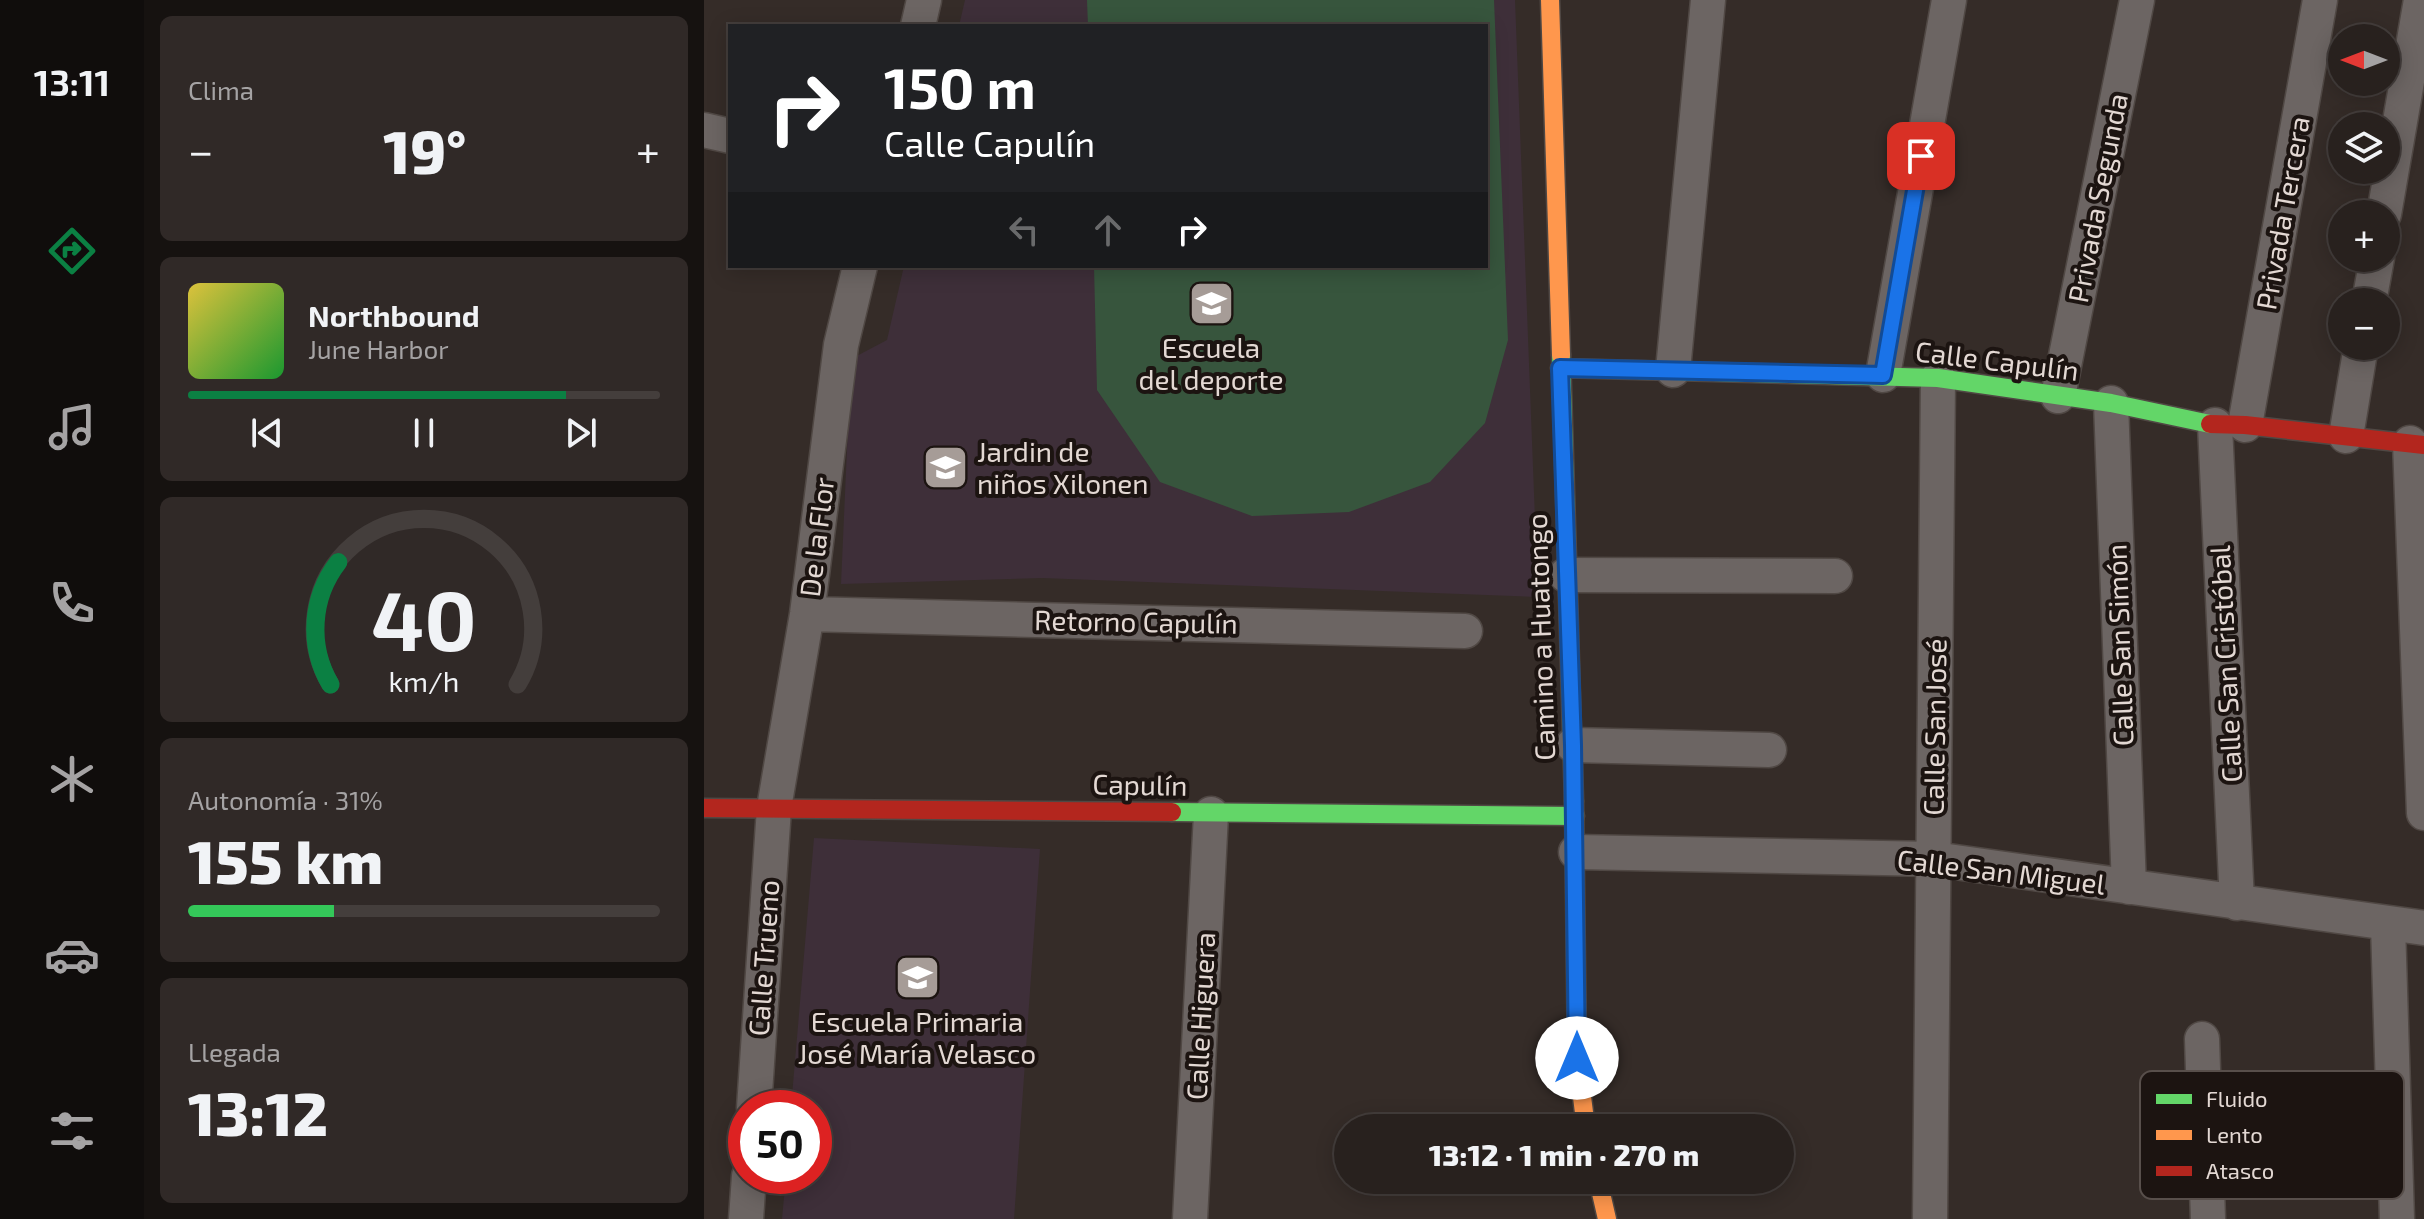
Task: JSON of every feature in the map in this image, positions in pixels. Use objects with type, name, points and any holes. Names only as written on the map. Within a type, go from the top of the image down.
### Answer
[{"type":"street","points":[[918,24],[924,0]]},
{"type":"street","name":"Camino a Huatongo","points":[[1550,0],[1576,852],[1577,1058],[1584,1114]]},
{"type":"street","points":[[1673,370],[1708,0]]},
{"type":"street","points":[[1883,375],[1949,0]]},
{"type":"street","name":"Privada Segunda","points":[[2058,396],[2137,0]]},
{"type":"street","name":"Privada Tercera","points":[[2230,425],[2320,0]]},
{"type":"street","points":[[2386,200],[2421,0]]},
{"type":"street","points":[[704,130],[728,136]]},
{"type":"street","name":"De la Flor","points":[[774,808],[807,614],[841,345],[860,268]]},
{"type":"street","points":[[2346,436],[2359,360]]},
{"type":"street","name":"Calle Capulín","points":[[1560,368],[1938,378],[2111,403],[2230,425],[2417,444]]},
{"type":"street","name":"Calle San José","points":[[1930,1219],[1938,378]]},
{"type":"street","name":"Calle San Simón","points":[[2111,403],[2129,887]]},
{"type":"street","name":"Calle San Cristóbal","points":[[2230,425],[2237,903]]},
{"type":"street","points":[[2417,444],[2424,813]]},
{"type":"street","points":[[1566,575],[1835,576]]},
{"type":"street","name":"Retorno Capulín","points":[[807,614],[1465,631]]},
{"type":"street","points":[[1573,745],[1769,750]]},
{"type":"street","name":"Capulín","points":[[704,808],[1575,816]]},
{"type":"street","name":"Calle Trueno","points":[[755,1090],[774,808]]},
{"type":"street","name":"Calle Higuera","points":[[1190,1219],[1211,814]]},
{"type":"street","name":"Calle San Miguel","points":[[1576,852],[1934,859],[2424,928]]},
{"type":"street","points":[[2388,925],[2392,1071]]},
{"type":"street","points":[[2202,1039],[2203,1071]]},
{"type":"street","points":[[746,1219],[748,1194]]},
{"type":"street","points":[[1601,1194],[1607,1219]]},
{"type":"street","points":[[2207,1199],[2208,1219]]},
{"type":"street","points":[[2396,1199],[2397,1219]]},
{"type":"shaded area","name":"Escuela del deporte","points":[[965,0],[1515,0],[1538,597],[1042,578],[841,584],[851,359],[887,340],[904,268],[1488,268],[1488,24],[959,24]]},
{"type":"shaded area","name":"Escuela Primaria José María Velasco","points":[[814,838],[1040,849],[1014,1219],[782,1219],[784,1194],[832,1194],[832,1090],[793,1090]]},
{"type":"green space","points":[[1087,0],[1494,0],[1508,340],[1485,423],[1430,482],[1349,512],[1252,516],[1160,482],[1097,390],[1094,268],[1488,268],[1488,24],[1088,24]]},
{"type":"traffic: fast","points":[[1561,355],[1574,801]]},
{"type":"traffic: fast","points":[[1560,368],[1938,378],[2111,403],[2210,424]]},
{"type":"traffic: fast","points":[[1172,812],[1575,816]]},
{"type":"traffic: slow","points":[[1550,0],[1561,355]]},
{"type":"traffic: slow","points":[[1574,801],[1577,1058],[1584,1114]]},
{"type":"traffic: slow","points":[[1601,1194],[1607,1219]]},
{"type":"traffic: jam","points":[[2210,424],[2245,425],[2424,445]]},
{"type":"traffic: jam","points":[[704,808],[1172,812]]},
{"type":"place","name":"Escuela del deporte","points":[[1211,303]]},
{"type":"place","name":"Jardin de niños Xilonen","points":[[946,468]]},
{"type":"place","name":"Escuela Primaria José María Velasco","points":[[917,978]]},
{"type":"route","points":[[1577,1058],[1576,852],[1560,368],[1883,375],[1921,156]]}]
